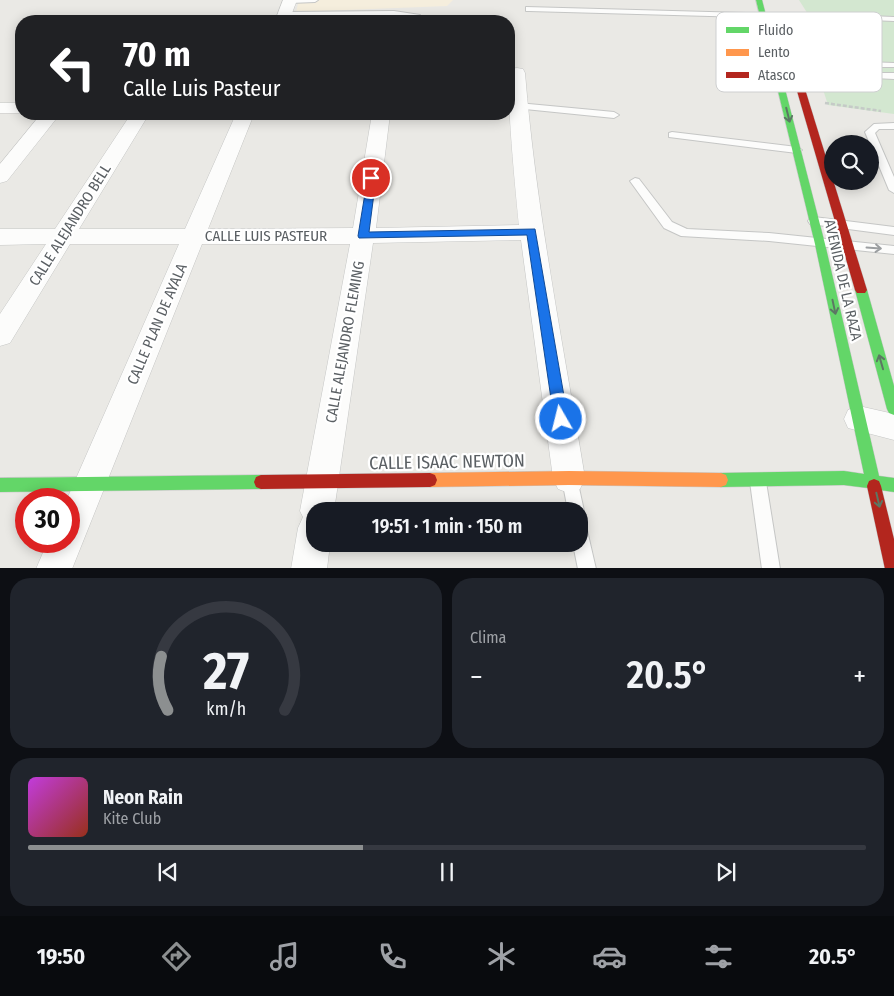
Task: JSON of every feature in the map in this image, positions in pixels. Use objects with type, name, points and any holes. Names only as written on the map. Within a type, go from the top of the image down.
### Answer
[{"type":"main road","name":"AVENIDA DE LA RAZA","points":[[782,92],[820,244],[893,568]]},
{"type":"main road","name":"AVENIDA DE LA RAZA","points":[[802,92],[843,225],[894,409]]},
{"type":"main road","name":"CALLE ISAAC NEWTON","points":[[0,485],[570,478],[757,481],[844,478],[894,485]]},
{"type":"street","points":[[515,95],[517,73]]},
{"type":"street","points":[[0,108],[15,108]]},
{"type":"street","points":[[515,113],[531,232],[570,478]]},
{"type":"street","points":[[0,178],[46,120]]},
{"type":"street","name":"CALLE ALEJANDRO BELL","points":[[0,336],[136,120]]},
{"type":"street","name":"CALLE PLAN DE AYALA","points":[[80,508],[243,120]]},
{"type":"street","name":"CALLE ALEJANDRO FLEMING","points":[[318,502],[363,236],[380,120]]},
{"type":"street","name":"CALLE LUIS PASTEUR","points":[[0,237],[363,236],[531,232]]},
{"type":"street","points":[[859,419],[894,427]]},
{"type":"street","points":[[309,568],[311,552]]},
{"type":"street","points":[[54,568],[61,553]]},
{"type":"lane","points":[[287,9],[315,0]]},
{"type":"lane","points":[[739,6],[761,8]]},
{"type":"lane","points":[[529,9],[761,8]]},
{"type":"lane","points":[[287,9],[323,13],[394,13],[412,15]]},
{"type":"lane","points":[[515,106],[614,116]]},
{"type":"lane","points":[[894,126],[877,126],[870,132],[894,190]]},
{"type":"lane","points":[[672,134],[797,150]]},
{"type":"lane","points":[[634,181],[668,225],[685,233],[769,237],[820,244],[894,250]]},
{"type":"lane","points":[[814,221],[894,231]]},
{"type":"lane","points":[[570,478],[574,502]]},
{"type":"lane","points":[[757,481],[771,568]]},
{"type":"lane","points":[[584,552],[587,568]]},
{"type":"path","points":[[825,103],[885,111]]},
{"type":"shaded area","points":[[299,0],[453,0],[447,6],[296,12]]},
{"type":"green space","points":[[799,0],[894,0],[894,114],[828,105],[824,92],[882,92],[882,12],[807,12]]},
{"type":"traffic: fast","points":[[759,0],[762,12]]},
{"type":"traffic: fast","points":[[782,92],[820,244],[874,486]]},
{"type":"traffic: fast","points":[[861,290],[894,409]]},
{"type":"traffic: fast","points":[[721,480],[844,478],[894,485]]},
{"type":"traffic: fast","points":[[0,485],[261,482]]},
{"type":"traffic: slow","points":[[430,480],[569,478],[721,480]]},
{"type":"traffic: jam","points":[[802,92],[861,290]]},
{"type":"traffic: jam","points":[[261,482],[430,480]]},
{"type":"traffic: jam","points":[[874,486],[893,568]]},
{"type":"route","points":[[371,178],[363,236],[531,232],[561,419]]}]
